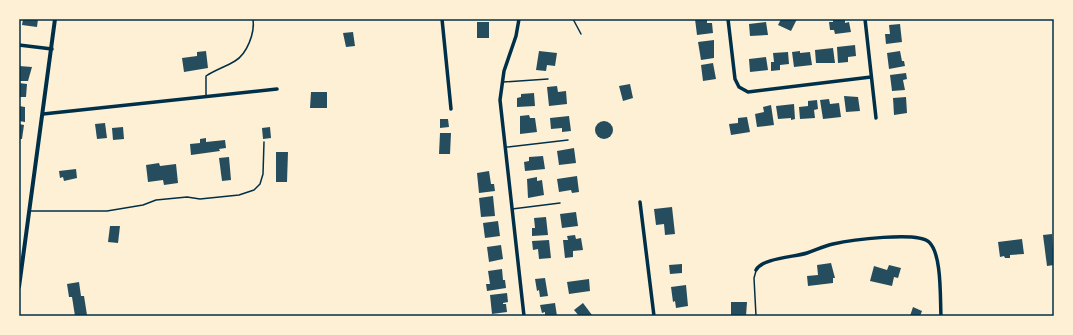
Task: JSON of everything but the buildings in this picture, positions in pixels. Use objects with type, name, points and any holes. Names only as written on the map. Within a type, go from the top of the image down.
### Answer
[{"type":"street","points":[[19,287],[55,19]]},
{"type":"street","points":[[442,19],[451,109]]},
{"type":"street","points":[[519,19],[502,82],[500,106],[524,316]]},
{"type":"street","points":[[728,19],[735,79],[741,89],[748,92],[871,77]]},
{"type":"street","points":[[865,19],[876,118]]},
{"type":"street","points":[[19,45],[52,49]]},
{"type":"street","points":[[43,114],[277,89]]},
{"type":"street","points":[[640,202],[654,316]]},
{"type":"street","points":[[756,270],[758,266],[767,262],[808,253],[833,244],[865,239],[918,237],[928,240],[936,251],[941,316]]},
{"type":"lane","points":[[206,96],[206,76],[236,61],[244,52],[252,37],[253,19]]},
{"type":"lane","points":[[573,19],[581,34]]},
{"type":"lane","points":[[502,82],[548,79]]},
{"type":"lane","points":[[505,147],[568,140]]},
{"type":"lane","points":[[30,211],[107,211],[187,197],[200,199],[239,195],[254,190],[260,184],[263,174],[264,142]]},
{"type":"lane","points":[[512,209],[560,203]]},
{"type":"lane","points":[[756,270],[754,278],[756,316]]}]
